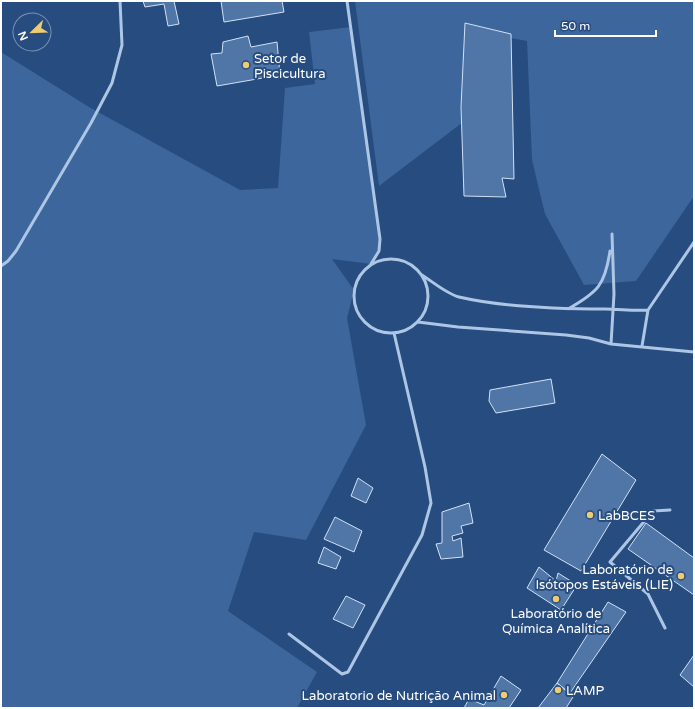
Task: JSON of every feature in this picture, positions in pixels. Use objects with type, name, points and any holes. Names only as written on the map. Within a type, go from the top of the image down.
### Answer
[{"type":"lane","points":[[1,266],[8,262],[16,251],[112,83],[120,60],[122,45],[120,1]]},
{"type":"lane","points":[[347,1],[380,239],[378,250],[371,264],[360,275],[356,282],[354,290],[355,305],[358,313],[367,325],[381,332],[394,333],[405,331],[418,322],[423,316],[428,301],[427,286],[422,275],[414,266],[400,259],[385,259],[371,264]]},
{"type":"lane","points":[[568,309],[595,291],[603,281],[608,267],[612,234]]},
{"type":"lane","points":[[642,346],[648,310],[694,242]]},
{"type":"lane","points":[[611,243],[614,309],[611,344]]},
{"type":"lane","points":[[422,275],[457,296],[492,302],[568,309],[614,309],[630,312],[648,310]]},
{"type":"lane","points":[[418,322],[458,327],[566,335],[589,338],[611,344],[694,352]]},
{"type":"lane","points":[[289,634],[342,674],[348,672],[422,535],[431,503],[394,333]]},
{"type":"lane","points":[[665,628],[648,594],[610,562],[653,511],[670,510]]},
{"type":"shaded area","points":[[355,1],[694,1],[694,196],[636,281],[584,285],[545,214],[532,160],[527,41],[474,31],[471,116],[379,186]]},
{"type":"shaded area","points":[[351,27],[380,239],[379,251],[371,264],[332,259],[354,290],[347,318],[366,425],[306,540],[254,532],[228,611],[317,672],[297,708],[1,708],[1,52],[89,107],[240,190],[278,188],[285,88],[315,84],[309,32]]},
{"type":"building","points":[[143,1],[174,1],[179,24],[168,26],[164,4],[145,7]]},
{"type":"building","points":[[221,1],[282,1],[284,12],[224,22]]},
{"type":"building","points":[[465,23],[511,34],[514,179],[502,178],[506,197],[464,196],[461,107]]},
{"type":"building","name":"Setor de Piscicultura","points":[[248,36],[251,47],[277,42],[280,75],[217,86],[211,54],[222,53],[223,42]]},
{"type":"building","points":[[551,379],[555,403],[496,413],[489,401],[490,390]]},
{"type":"building","name":"LabBCES","points":[[602,454],[636,480],[581,571],[544,550]]},
{"type":"building","points":[[358,478],[373,488],[366,503],[351,496]]},
{"type":"building","points":[[469,503],[473,523],[461,526],[463,533],[452,536],[453,541],[461,538],[463,557],[441,559],[436,544],[442,543],[442,512]]},
{"type":"building","points":[[335,517],[362,531],[354,552],[324,539]]},
{"type":"building","name":"Laboratório de Isótopos Estáveis (LIE)","points":[[646,523],[694,558],[694,595],[628,549]]},
{"type":"building","points":[[324,547],[341,557],[336,569],[318,563]]},
{"type":"building","name":"Laboratório de Química Analítica","points":[[539,567],[556,581],[558,573],[577,585],[561,610],[527,588]]},
{"type":"building","points":[[346,596],[365,605],[353,628],[333,619]]},
{"type":"building","points":[[608,602],[626,612],[570,693],[557,683]]},
{"type":"building","points":[[694,655],[694,687],[680,675]]},
{"type":"building","name":"Laboratorio de Nutrição Animal","points":[[501,676],[521,690],[509,708],[464,708],[469,699],[484,705]]},
{"type":"building","name":"LAMP","points":[[557,683],[573,697],[566,708],[538,708]]},
{"type":"place","name":"Setor de Piscicultura","points":[[246,65]]},
{"type":"place","name":"LabBCES","points":[[590,515]]},
{"type":"place","name":"Laboratório de Isótopos Estáveis (LIE)","points":[[681,576]]},
{"type":"place","name":"Laboratório de Química Analítica","points":[[556,599]]},
{"type":"place","name":"LAMP","points":[[558,690]]},
{"type":"place","name":"Laboratorio de Nutrição Animal","points":[[504,695]]}]
